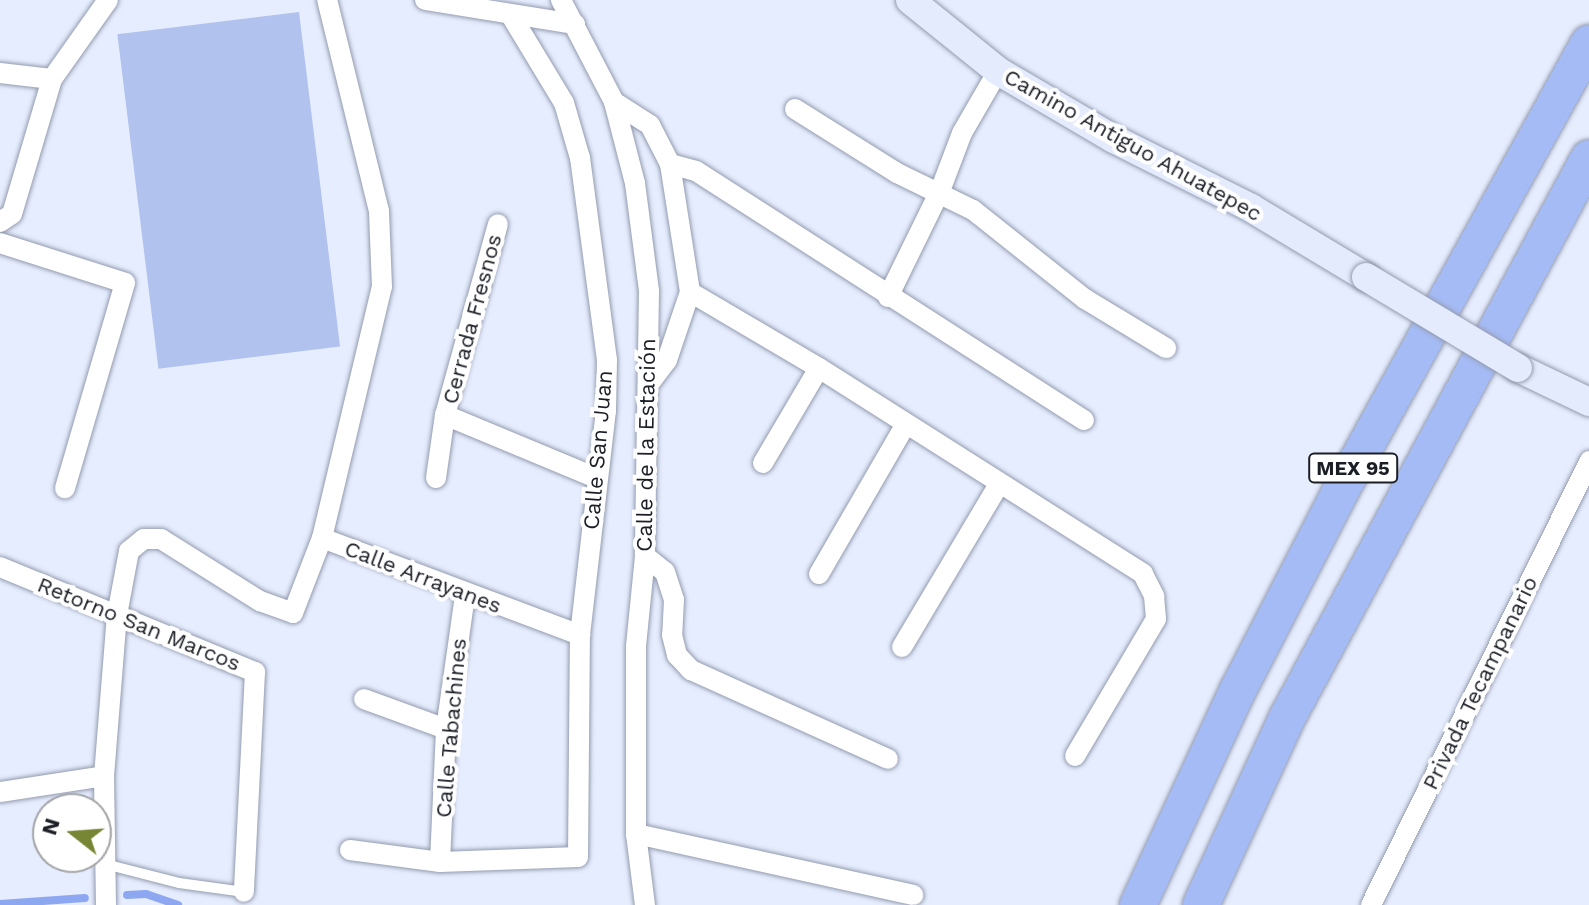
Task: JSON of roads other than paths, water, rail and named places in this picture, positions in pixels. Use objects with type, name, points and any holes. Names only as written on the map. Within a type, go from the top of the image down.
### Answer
[{"type":"highway","name":"MEX 95","points":[[1138,905],[1238,690],[1340,492],[1589,43]]},
{"type":"highway","name":"MEX 95","points":[[1201,905],[1287,718],[1589,158]]},
{"type":"street","points":[[0,222],[12,214],[52,79],[108,0]]},
{"type":"street","points":[[322,538],[382,287],[379,211],[327,0]]},
{"type":"street","points":[[425,0],[575,24]]},
{"type":"street","name":"Calle de la Estación","points":[[561,0],[614,102],[635,183],[649,291],[645,556],[636,646],[636,834],[645,905]]},
{"type":"street","name":"Camino Antiguo Ahuatepec","points":[[910,0],[998,71],[1114,139],[1251,208],[1518,368],[1589,402]]},
{"type":"street","name":"Calle San Juan","points":[[440,862],[578,857],[580,635],[606,411],[607,360],[580,158],[564,103],[510,14]]},
{"type":"street","points":[[888,297],[940,191],[962,133],[998,71]]},
{"type":"street","points":[[0,73],[52,79]]},
{"type":"street","points":[[614,102],[650,125],[670,164],[690,292],[667,360],[648,385]]},
{"type":"street","points":[[795,109],[897,173],[940,191],[973,210],[1085,299],[1166,348]]},
{"type":"street","points":[[670,164],[696,171],[1084,420]]},
{"type":"street","name":"Cerrada Fresnos","points":[[436,478],[445,415],[498,224]]},
{"type":"street","points":[[0,243],[125,283],[65,488]]},
{"type":"street","points":[[690,292],[819,368],[1143,574],[1154,596],[1156,619],[1075,756]]},
{"type":"street","points":[[763,463],[819,368]]},
{"type":"street","name":"Cerrada Fresnos","points":[[445,415],[596,478]]},
{"type":"street","points":[[819,574],[906,424]]},
{"type":"street","name":"Privada Tecampanario","points":[[1371,905],[1589,461]]},
{"type":"street","points":[[902,647],[999,484]]},
{"type":"street","name":"Calle Arrayanes","points":[[117,615],[129,551],[144,539],[161,539],[260,601],[293,613],[322,538],[465,595],[580,635]]},
{"type":"street","points":[[645,556],[665,572],[674,600],[672,635],[677,655],[691,670],[888,759]]},
{"type":"street","name":"Retorno San Marcos","points":[[0,567],[255,672],[244,892]]},
{"type":"street","name":"Calle Tabachines","points":[[440,862],[446,729],[465,595]]},
{"type":"street","points":[[104,793],[117,615]]},
{"type":"street","points":[[364,699],[446,729]]},
{"type":"street","points":[[0,792],[104,776]]},
{"type":"street","points":[[636,834],[913,895]]},
{"type":"street","points":[[350,850],[440,862]]},
{"type":"street","points":[[105,873],[106,905]]},
{"type":"lane","name":"Retorno San Marcos","points":[[112,866],[179,883],[244,892]]},
{"type":"waterway","points":[[127,895],[146,894],[178,905]]},
{"type":"waterway","points":[[0,904],[85,898]]}]
